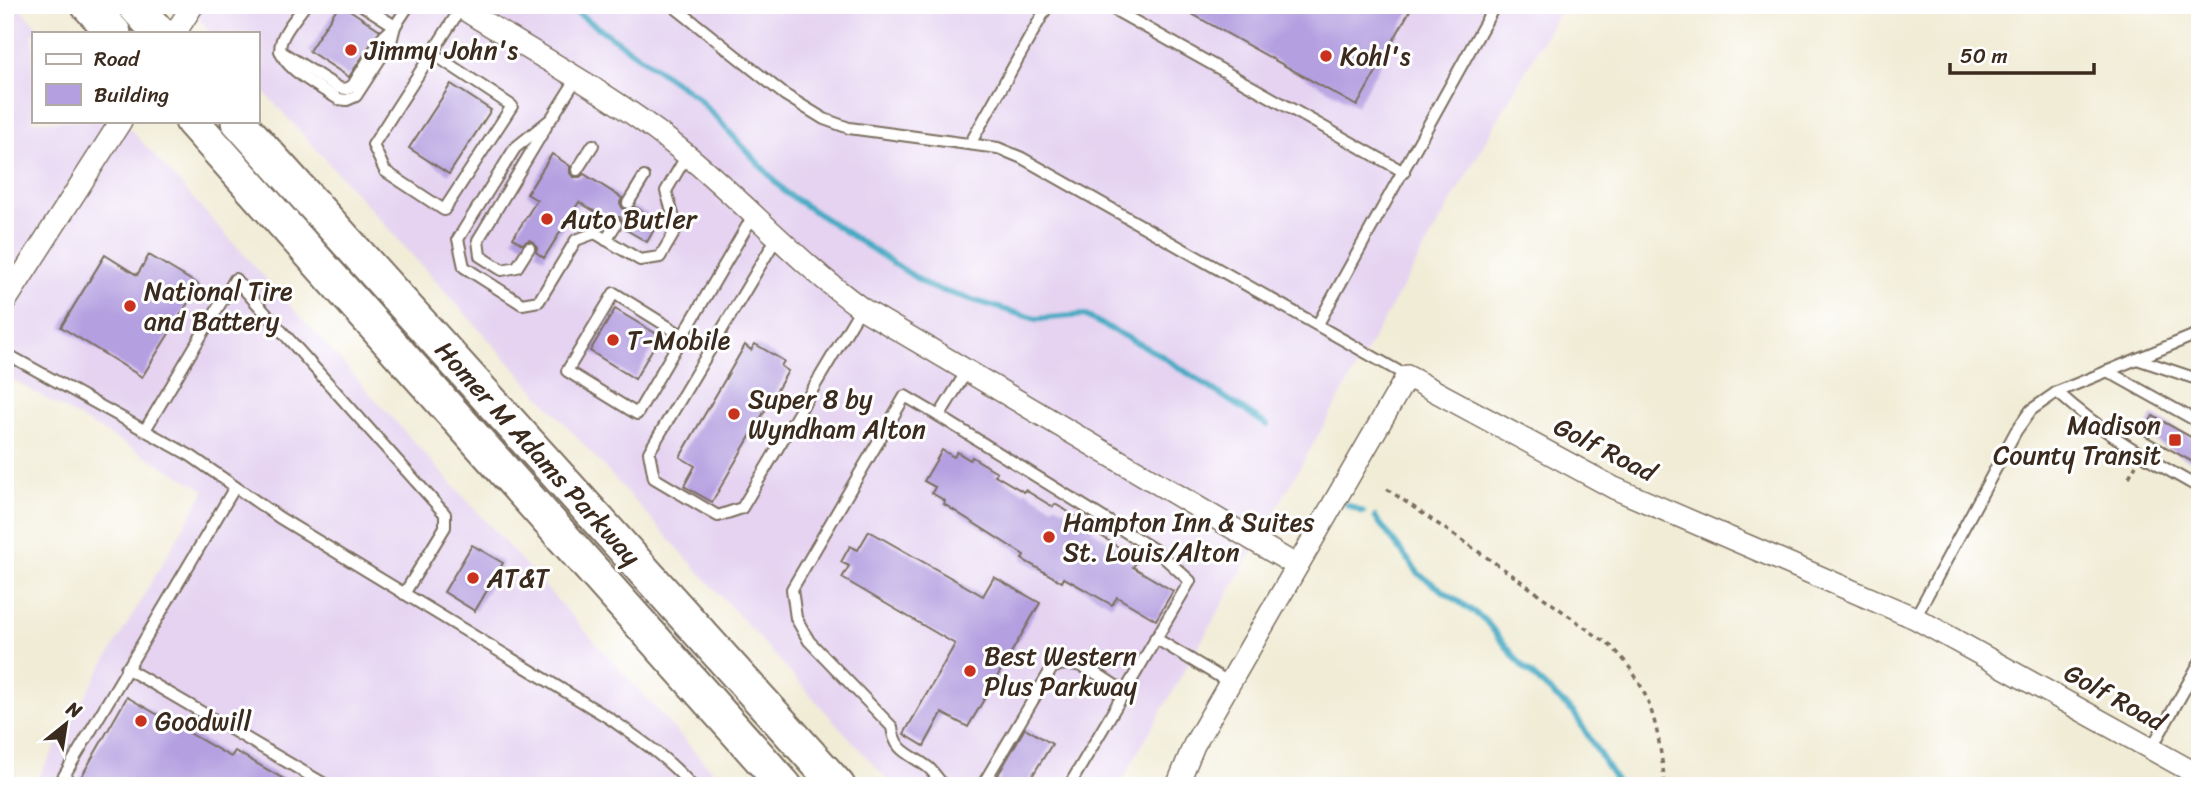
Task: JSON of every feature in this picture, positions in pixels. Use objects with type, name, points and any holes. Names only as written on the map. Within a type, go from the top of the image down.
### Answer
[{"type":"main road","points":[[88,5],[113,32]]},
{"type":"main road","points":[[134,5],[158,32]]},
{"type":"main road","name":"Homer M Adams Parkway","points":[[193,122],[785,786]]},
{"type":"main road","name":"Homer M Adams Parkway","points":[[239,122],[838,786]]},
{"type":"street","points":[[176,32],[192,5]]},
{"type":"street","points":[[459,7],[577,78],[687,155],[826,283],[861,308],[1297,566]]},
{"type":"street","points":[[5,302],[120,122]]},
{"type":"street","points":[[1177,786],[1194,745],[1408,376]]},
{"type":"street","name":"Golf Road","points":[[1408,376],[1614,488],[1915,618],[2200,776]]},
{"type":"lane","points":[[305,5],[281,42],[280,50],[285,63],[338,99],[347,100],[356,96],[370,75],[391,42],[395,26],[408,5]]},
{"type":"lane","points":[[362,5],[395,26]]},
{"type":"lane","points":[[672,5],[785,95],[824,119],[849,128],[998,148],[1022,158],[1408,376]]},
{"type":"lane","points":[[970,144],[1048,5]]},
{"type":"lane","points":[[1115,5],[1113,9],[1404,172]]},
{"type":"lane","points":[[1318,324],[1495,5]]},
{"type":"lane","points":[[432,53],[512,106],[444,210],[385,171],[373,145],[459,7]]},
{"type":"lane","points":[[529,248],[517,267],[502,270],[480,256],[478,240],[577,78]]},
{"type":"lane","points":[[551,118],[515,148],[458,239],[464,267],[522,304],[539,301],[576,240],[595,233],[640,260],[660,257],[677,228],[666,191],[687,155]]},
{"type":"lane","points":[[577,170],[593,145]]},
{"type":"lane","points":[[628,202],[643,177]]},
{"type":"lane","points":[[683,336],[614,293],[567,372],[637,414],[683,336],[753,216]]},
{"type":"lane","points":[[606,240],[616,224]]},
{"type":"lane","points":[[776,239],[649,452],[654,478],[718,516],[742,508],[861,308]]},
{"type":"lane","points":[[145,430],[235,279],[444,514],[446,527],[404,594]]},
{"type":"lane","points":[[1915,618],[2016,431],[2031,410],[2057,392],[2200,333]]},
{"type":"lane","points":[[5,353],[191,456],[280,518],[609,718],[654,748],[677,768],[692,786]]},
{"type":"lane","points":[[2137,359],[2200,380]]},
{"type":"lane","points":[[939,416],[967,371]]},
{"type":"lane","points":[[2108,371],[2200,423]]},
{"type":"lane","points":[[2057,392],[2089,421],[2136,452],[2200,488]]},
{"type":"lane","points":[[944,786],[929,768],[907,755],[894,741],[892,727],[808,641],[796,618],[792,589],[905,397],[1158,552],[1190,581],[1069,786]]},
{"type":"lane","points":[[58,786],[234,487]]},
{"type":"lane","points":[[1155,638],[1230,683]]},
{"type":"lane","points":[[982,786],[1052,668],[1065,662],[1076,663],[1124,691]]},
{"type":"lane","points":[[2151,749],[2200,662]]},
{"type":"lane","points":[[126,668],[328,786]]},
{"type":"path","points":[[2129,477],[2137,463]]},
{"type":"path","points":[[1387,489],[1612,647],[1640,681],[1649,701],[1657,729],[1665,786]]},
{"type":"shaded area","points":[[5,5],[17,5],[42,32],[32,32],[32,122],[124,122],[726,786],[33,786],[205,490],[5,375]]},
{"type":"shaded area","points":[[186,5],[1563,5],[1127,772],[1123,786],[893,786],[259,86],[259,32],[210,32]]},
{"type":"building","points":[[339,5],[380,30],[349,77],[309,51]]},
{"type":"building","name":"Kohl's","points":[[1176,5],[1413,5],[1357,106]]},
{"type":"building","points":[[451,84],[491,110],[449,174],[409,148]]},
{"type":"building","name":"Auto Butler","points":[[552,154],[570,166],[573,177],[584,174],[622,198],[620,203],[623,209],[628,211],[635,207],[659,221],[647,242],[623,228],[620,217],[609,220],[579,202],[544,258],[536,252],[534,242],[529,240],[522,244],[513,238],[537,200],[527,194]]},
{"type":"building","name":"National Tire and Battery","points":[[105,255],[137,275],[149,255],[199,285],[142,377],[61,327]]},
{"type":"building","points":[[615,309],[660,336],[635,379],[590,351]]},
{"type":"building","name":"Super 8 by Wyndham Alton","points":[[755,344],[784,361],[781,366],[788,371],[712,502],[684,486],[695,466],[680,457],[745,345],[751,350]]},
{"type":"building","name":"Madison County Transit","points":[[2153,416],[2200,442],[2200,466],[2142,434]]},
{"type":"building","name":"Hampton Inn & Suites St. Louis/Alton","points":[[942,450],[954,457],[957,452],[970,460],[972,457],[1024,492],[1025,490],[1053,507],[1055,504],[1094,527],[1092,530],[1138,560],[1133,567],[1173,591],[1156,620],[1117,597],[1112,605],[1064,578],[1062,582],[1022,559],[1024,555],[944,504],[945,501],[932,493],[935,487],[924,481]]},
{"type":"building","name":"Best Western Plus Parkway","points":[[869,531],[983,596],[994,577],[1040,603],[968,727],[942,713],[924,746],[904,734],[955,644],[842,578],[849,566],[841,562],[850,546],[858,550]]},
{"type":"building","name":"AT&T","points":[[472,545],[503,563],[475,611],[444,592]]},
{"type":"building","name":"Goodwill","points":[[127,697],[231,757],[235,751],[296,786],[76,786]]},
{"type":"building","points":[[1025,728],[1052,744],[1026,786],[996,786],[1001,777],[998,775]]},
{"type":"waterway","points":[[566,5],[697,97],[786,193],[930,287],[1036,319],[1084,315],[1157,353],[1267,425]]},
{"type":"waterway","points":[[1347,505],[1363,512]]},
{"type":"waterway","points":[[1375,517],[1419,574],[1485,620],[1522,666],[1574,713],[1615,779],[1615,786]]},
{"type":"place","name":"Jimmy John's","points":[[351,50]]},
{"type":"place","name":"Kohl's","points":[[1326,56]]},
{"type":"place","name":"Auto Butler","points":[[547,219]]},
{"type":"place","name":"National Tire and Battery","points":[[130,306]]},
{"type":"place","name":"T-Mobile","points":[[613,340]]},
{"type":"place","name":"Super 8 by Wyndham Alton","points":[[734,414]]},
{"type":"place","name":"Madison County Transit","points":[[2175,440]]},
{"type":"place","name":"Hampton Inn & Suites St. Louis/Alton","points":[[1049,537]]},
{"type":"place","name":"AT&T","points":[[473,578]]},
{"type":"place","name":"Best Western Plus Parkway","points":[[970,671]]},
{"type":"place","name":"Goodwill","points":[[141,721]]}]
